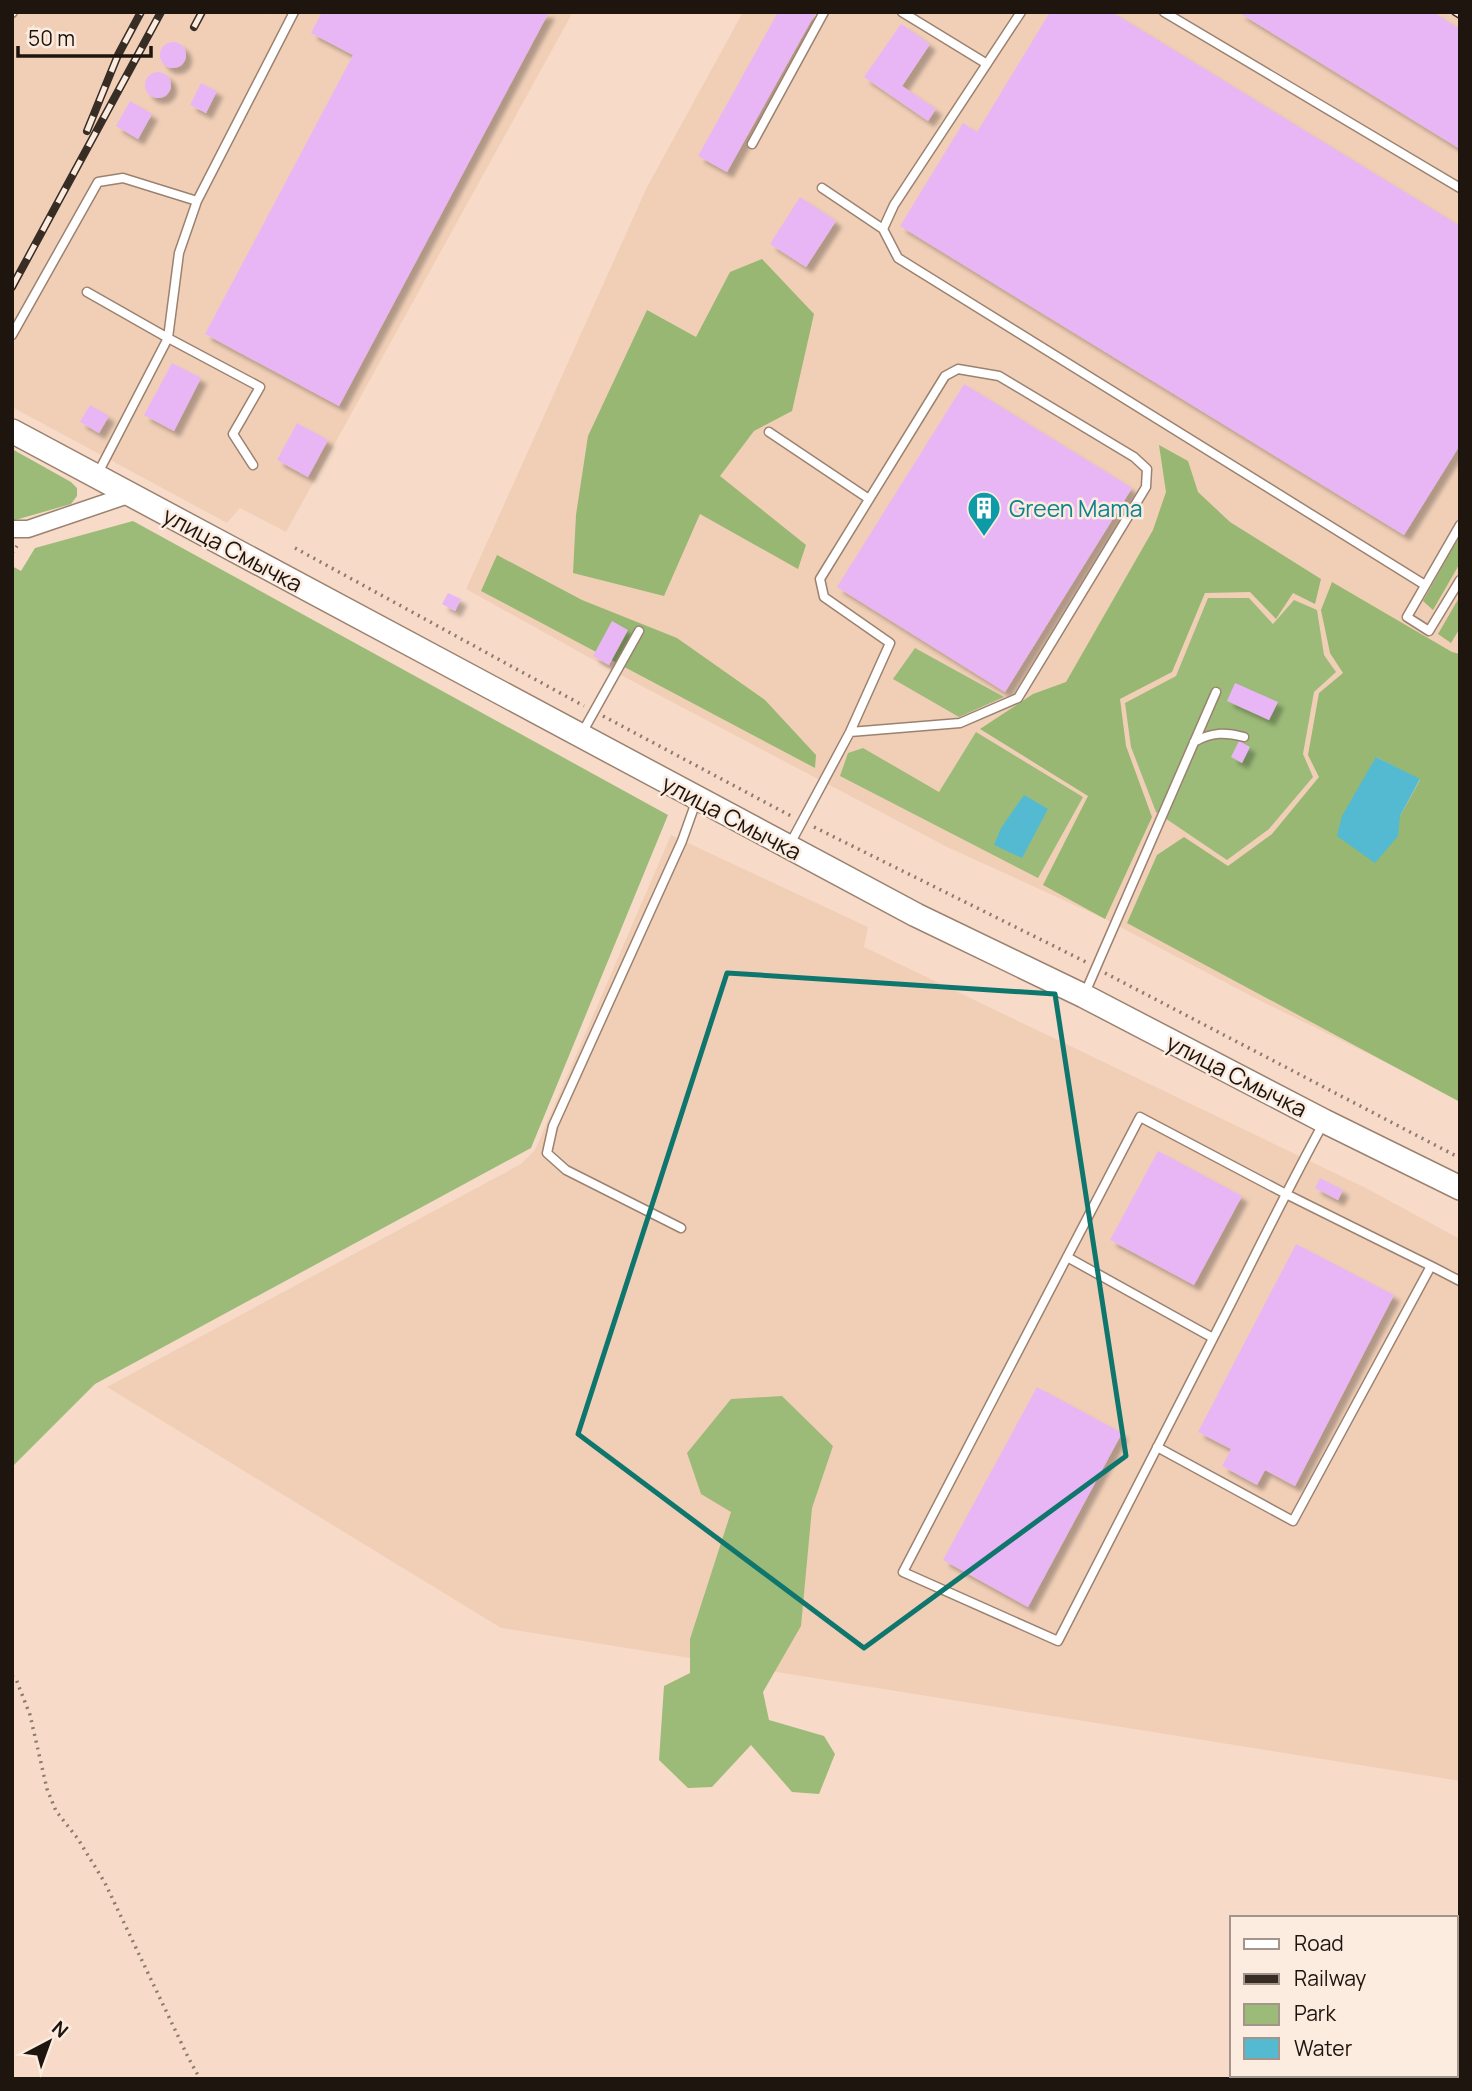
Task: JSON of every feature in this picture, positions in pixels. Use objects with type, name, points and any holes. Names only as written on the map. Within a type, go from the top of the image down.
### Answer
[{"type":"street","name":"улица Смычка","points":[[12,431],[915,915],[1084,996],[1324,1121],[1460,1188]]},
{"type":"street","points":[[12,529],[28,529],[131,494]]},
{"type":"lane","points":[[97,476],[167,338],[179,253],[197,201],[295,12]]},
{"type":"lane","points":[[751,144],[824,12]]},
{"type":"lane","points":[[902,12],[987,64]]},
{"type":"lane","points":[[883,229],[894,205],[1021,12]]},
{"type":"lane","points":[[1164,12],[1460,188]]},
{"type":"lane","points":[[12,335],[98,182],[123,178],[197,201]]},
{"type":"lane","points":[[822,188],[883,229],[898,258],[1425,585]]},
{"type":"lane","points":[[87,292],[260,387],[233,434],[253,465]]},
{"type":"lane","points":[[788,847],[850,732],[890,643],[824,597],[820,579],[944,376],[958,369],[999,376],[1133,457],[1147,469],[1146,487],[1018,698],[960,723],[850,732]]},
{"type":"lane","points":[[769,432],[869,499]]},
{"type":"lane","points":[[1460,525],[1407,617],[1429,631],[1460,580]]},
{"type":"lane","points":[[581,736],[639,631]]},
{"type":"lane","points":[[1084,996],[1216,692]]},
{"type":"lane","points":[[1194,742],[1208,735],[1225,732],[1244,737]]},
{"type":"lane","points":[[681,1228],[566,1170],[547,1153],[554,1126],[682,841],[696,799]]},
{"type":"lane","points":[[1324,1121],[1286,1194],[1058,1641],[903,1572],[1140,1116],[1286,1194],[1460,1281]]},
{"type":"lane","points":[[1067,1257],[1213,1338]]},
{"type":"lane","points":[[1157,1447],[1293,1521],[1431,1266]]},
{"type":"path","points":[[295,548],[802,821],[1096,968],[1460,1158]]},
{"type":"path","points":[[12,1676],[16,1679],[30,1715],[47,1789],[56,1811],[78,1839],[105,1883],[200,2079]]},
{"type":"highlighted area","points":[[727,973],[1055,994],[1126,1456],[864,1648],[578,1434]]},
{"type":"shaded area","points":[[12,12],[270,12],[269,16],[271,12],[573,12],[286,532],[240,508],[227,523],[12,407]]},
{"type":"shaded area","points":[[743,12],[1460,12],[1460,1099],[1255,998],[1105,919],[947,847],[617,673],[466,589],[647,187]]},
{"type":"shaded area","points":[[671,835],[868,927],[864,947],[1366,1188],[1460,1239],[1460,1781],[501,1628],[107,1387],[521,1164],[535,1150]]},
{"type":"green space","points":[[762,259],[814,314],[792,411],[754,431],[720,476],[806,545],[798,569],[700,514],[664,596],[573,573],[576,515],[588,436],[647,310],[696,337],[730,272]]},
{"type":"green space","points":[[1159,445],[1188,461],[1198,492],[1230,522],[1321,579],[1315,604],[1293,593],[1276,619],[1250,592],[1205,593],[1172,672],[1120,699],[1126,746],[1152,817],[1105,919],[1043,885],[1088,796],[980,729],[1033,694],[1066,682],[1153,530],[1166,492]]},
{"type":"green space","points":[[12,449],[71,482],[77,488],[77,496],[71,504],[12,521]]},
{"type":"green space","points":[[133,521],[668,815],[531,1148],[95,1384],[12,1467],[12,566],[21,571],[35,548]]},
{"type":"green space","points":[[1460,535],[1460,563],[1433,610],[1423,601]]},
{"type":"green space","points":[[497,555],[582,600],[677,638],[765,700],[816,755],[815,768],[481,591]]},
{"type":"green space","points":[[1332,582],[1452,652],[1460,654],[1460,1102],[1127,923],[1157,855],[1184,837],[1228,866],[1272,834],[1319,777],[1308,755],[1319,693],[1343,673],[1330,653],[1321,610]],"holes":[[[1376,757],[1420,780],[1400,816]]]},
{"type":"green space","points":[[1460,596],[1460,628],[1451,643],[1438,634]]},
{"type":"green space","points":[[1208,598],[1249,598],[1273,624],[1294,600],[1317,610],[1324,655],[1336,672],[1314,692],[1303,754],[1313,777],[1269,829],[1227,860],[1156,812],[1131,747],[1125,703],[1176,676]]},
{"type":"green space","points":[[915,648],[1004,697],[959,717],[893,679]]},
{"type":"green space","points":[[976,732],[1083,797],[1038,878],[840,776],[848,753],[863,748],[939,792]]},
{"type":"green space","points":[[782,1396],[833,1446],[812,1508],[801,1626],[763,1692],[769,1720],[824,1736],[835,1754],[819,1794],[792,1792],[751,1745],[712,1787],[688,1788],[659,1760],[664,1686],[690,1673],[690,1639],[731,1512],[701,1494],[687,1453],[731,1399]]},
{"type":"water","points":[[1376,757],[1420,779],[1400,816],[1398,836],[1375,863],[1337,836],[1342,816]]},
{"type":"water","points":[[1024,795],[1048,809],[1022,858],[994,845],[1001,828]]},
{"type":"building","points":[[322,12],[549,12],[339,406],[205,334],[353,55],[311,33]]},
{"type":"building","points":[[778,12],[816,12],[727,172],[698,156]]},
{"type":"building","points":[[1050,12],[1112,12],[1460,226],[1460,445],[1404,535],[900,226],[963,123],[977,132]]},
{"type":"building","points":[[1238,12],[1433,12],[1460,29],[1460,149]]},
{"type":"building","points":[[901,24],[930,44],[902,86],[936,109],[928,121],[864,77]]},
{"type":"building","points":[[173,42],[182,46],[186,55],[182,64],[173,68],[164,64],[160,55],[164,46]]},
{"type":"building","points":[[158,72],[167,76],[171,85],[167,94],[158,98],[149,94],[145,85],[149,76]]},
{"type":"building","points":[[201,83],[217,91],[206,113],[190,105]]},
{"type":"building","points":[[130,101],[152,114],[138,139],[116,126]]},
{"type":"building","points":[[800,197],[836,221],[806,267],[770,244]]},
{"type":"building","points":[[172,363],[201,378],[174,431],[144,415]]},
{"type":"building","name":"Green Mama","points":[[964,384],[1132,488],[1005,692],[837,587]]},
{"type":"building","points":[[90,405],[109,416],[99,433],[80,422]]},
{"type":"building","points":[[297,423],[328,440],[308,477],[277,460]]},
{"type":"building","points":[[448,593],[461,599],[455,611],[442,604]]},
{"type":"building","points":[[612,621],[628,630],[609,665],[593,656]]},
{"type":"building","points":[[1235,683],[1278,702],[1269,720],[1227,701]]},
{"type":"building","points":[[1239,741],[1250,747],[1242,763],[1231,757]]},
{"type":"building","points":[[1158,1151],[1242,1196],[1194,1285],[1110,1240]]},
{"type":"building","points":[[1320,1178],[1343,1190],[1338,1200],[1315,1188]]},
{"type":"building","points":[[1296,1244],[1394,1295],[1295,1486],[1265,1470],[1257,1485],[1222,1466],[1231,1449],[1198,1432]]},
{"type":"building","points":[[1037,1387],[1122,1433],[1028,1607],[943,1560]]},
{"type":"railway","points":[[87,131],[118,55],[141,12]]},
{"type":"railway","points":[[12,287],[161,12]]},
{"type":"railway","points":[[194,27],[202,12]]},
{"type":"railway","points":[[1455,12],[1460,15]]},
{"type":"place","name":"Green Mama","points":[[984,538]]}]
